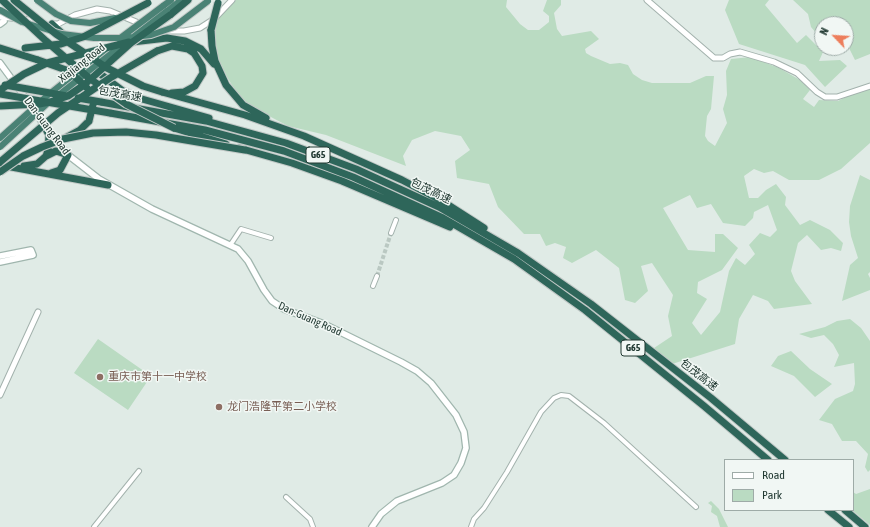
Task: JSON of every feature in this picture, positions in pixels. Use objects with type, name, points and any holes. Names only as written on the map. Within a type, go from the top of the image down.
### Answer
[{"type":"highway","points":[[2,0],[19,20],[69,61],[126,104],[174,128],[292,163],[377,195],[491,245]]},
{"type":"highway","points":[[14,0],[56,34],[95,61],[125,78],[162,92],[246,115],[284,128],[356,159],[437,198],[474,220],[518,253]]},
{"type":"highway","points":[[37,0],[63,18],[85,22],[116,17],[150,1]]},
{"type":"highway","name":"Xiajiang Road","points":[[0,138],[28,111],[67,79],[166,11],[171,0]]},
{"type":"highway","name":"Xiajiang Road","points":[[0,148],[33,116],[66,88],[181,0]]},
{"type":"highway","points":[[0,106],[39,104],[68,96],[84,85],[166,11],[188,0]]},
{"type":"highway","points":[[0,10],[22,22],[62,34],[94,38],[124,38],[151,35],[174,28],[208,0]]},
{"type":"highway","points":[[0,47],[38,48],[72,41],[103,28],[150,1]]},
{"type":"highway","points":[[218,2],[211,30],[213,53],[218,71]]},
{"type":"highway","points":[[52,24],[99,73],[122,91],[142,99],[197,114],[234,128]]},
{"type":"highway","points":[[0,90],[24,74],[47,63],[129,42],[167,38],[185,41],[201,50],[243,105],[284,128]]},
{"type":"highway","points":[[0,162],[64,109],[116,75],[157,51],[172,46],[188,49],[194,53],[202,66],[203,73],[200,80],[195,86],[184,92],[162,92]]},
{"type":"highway","points":[[0,47],[64,68],[76,75],[87,87],[93,108],[89,121],[80,130],[63,139],[28,153],[0,172]]},
{"type":"highway","name":"包茂高速","points":[[0,84],[234,128],[304,150],[389,184],[455,216],[518,253],[590,304],[687,379],[784,459]]},
{"type":"highway","name":"包茂高速","points":[[0,94],[205,130],[257,143],[300,157],[394,194],[443,218],[491,245],[537,274],[585,310],[767,459]]},
{"type":"highway","points":[[0,99],[64,105]]},
{"type":"highway","points":[[0,162],[33,166],[42,161],[46,156],[50,141],[42,120]]},
{"type":"highway","points":[[63,139],[93,133],[126,132],[179,138],[245,150]]},
{"type":"highway","points":[[46,156],[56,151],[68,154],[60,170],[51,174]]},
{"type":"highway","points":[[0,165],[108,185]]},
{"type":"highway","points":[[829,511],[849,527]]},
{"type":"highway","points":[[846,511],[865,527]]},
{"type":"main road","name":"Dan-Guang Road","points":[[0,63],[68,154],[90,173],[108,185],[152,209],[231,244],[238,249],[248,261],[264,290],[272,301],[284,309],[324,324],[417,371],[431,383],[456,415],[464,432],[466,448],[461,463],[454,475],[442,483],[397,501],[381,514],[372,527]]},
{"type":"main road","points":[[0,256],[32,253],[0,262]]},
{"type":"street","points":[[1,21],[19,20],[58,24],[75,15],[97,9],[110,11],[155,30],[184,31],[206,24],[214,19],[232,0]]},
{"type":"street","points":[[647,0],[714,58],[723,58],[730,54],[740,52],[774,62],[797,73],[817,92],[825,97],[837,97],[870,86]]},
{"type":"street","points":[[392,233],[396,220]]},
{"type":"street","points":[[231,244],[241,229],[271,238]]},
{"type":"street","points":[[373,286],[376,276]]},
{"type":"street","points":[[0,395],[38,312]]},
{"type":"street","points":[[471,527],[474,519],[484,508],[508,472],[541,412],[554,398],[561,395],[568,396],[604,423],[696,507]]},
{"type":"street","points":[[94,527],[139,471]]},
{"type":"street","points":[[286,497],[310,519],[313,527]]},
{"type":"green space","points":[[236,0],[507,0],[506,7],[520,24],[528,30],[539,30],[549,22],[549,16],[543,11],[547,0],[561,0],[561,5],[554,13],[557,29],[562,36],[591,31],[599,39],[585,49],[586,53],[591,56],[610,64],[620,63],[628,65],[633,74],[642,80],[652,83],[690,83],[706,76],[714,76],[711,109],[707,116],[705,136],[708,141],[715,146],[727,123],[723,109],[727,95],[726,71],[731,59],[751,57],[779,68],[800,80],[810,90],[803,99],[814,107],[819,100],[838,101],[860,90],[870,89],[870,143],[841,169],[819,180],[789,180],[773,171],[764,173],[754,169],[744,176],[749,198],[758,198],[766,190],[776,184],[786,197],[785,205],[800,225],[810,220],[830,230],[843,243],[841,251],[831,248],[821,250],[807,235],[798,243],[791,271],[795,281],[812,304],[774,309],[768,301],[753,295],[739,319],[735,344],[672,364],[654,348],[672,336],[668,316],[673,295],[652,263],[641,266],[648,291],[635,303],[625,300],[619,268],[596,250],[572,263],[563,258],[566,247],[555,243],[546,246],[540,234],[524,234],[498,207],[489,184],[457,178],[455,161],[470,150],[461,136],[435,131],[412,140],[403,156],[406,166],[326,135],[288,126],[250,106],[238,95],[219,61],[215,40],[216,20]],"holes":[[[690,195],[697,208],[711,204],[723,223],[745,226],[753,218],[754,212],[768,205],[777,230],[770,237],[760,233],[749,245],[755,254],[745,265],[736,258],[729,271],[720,312],[701,335],[692,323],[707,299],[697,293],[698,282],[722,270],[738,248],[723,234],[715,234],[715,252],[688,250],[663,208]]]},
{"type":"green space","points":[[729,0],[769,0],[765,5],[797,43],[806,35],[814,43],[814,56],[821,56],[819,61],[840,60],[847,66],[825,87],[805,65],[739,44],[725,10]]},
{"type":"green space","points":[[793,0],[870,0],[870,54],[855,60],[853,56],[854,16],[814,16],[814,31],[811,27],[808,14]]},
{"type":"green space","points":[[860,175],[870,180],[870,272],[868,274],[870,278],[870,290],[842,301],[850,265],[858,258],[851,236],[849,222],[850,206]]},
{"type":"green space","points":[[850,319],[861,328],[870,341],[870,470],[868,472],[865,467],[868,454],[856,441],[842,441],[832,424],[819,420],[835,399],[853,391],[855,384],[854,363],[834,367],[839,355],[833,344],[824,335],[811,338],[799,334],[825,327],[837,321]]},
{"type":"green space","points":[[98,339],[151,376],[128,410],[74,373]]},
{"type":"green space","points":[[791,351],[810,369],[832,384],[815,397],[794,376],[771,366],[778,356]]},
{"type":"green space","points":[[870,489],[870,525],[853,511],[854,493],[856,494]]},
{"type":"green space","points":[[711,501],[719,509],[728,527],[720,527],[717,516],[711,512],[712,506],[708,503]]},
{"type":"tunnel","points":[[377,276],[391,233]]},
{"type":"place","name":"重庆市第十一中学校","points":[[100,377]]},
{"type":"place","name":"龙门浩隆平第二小学校","points":[[219,407]]}]
